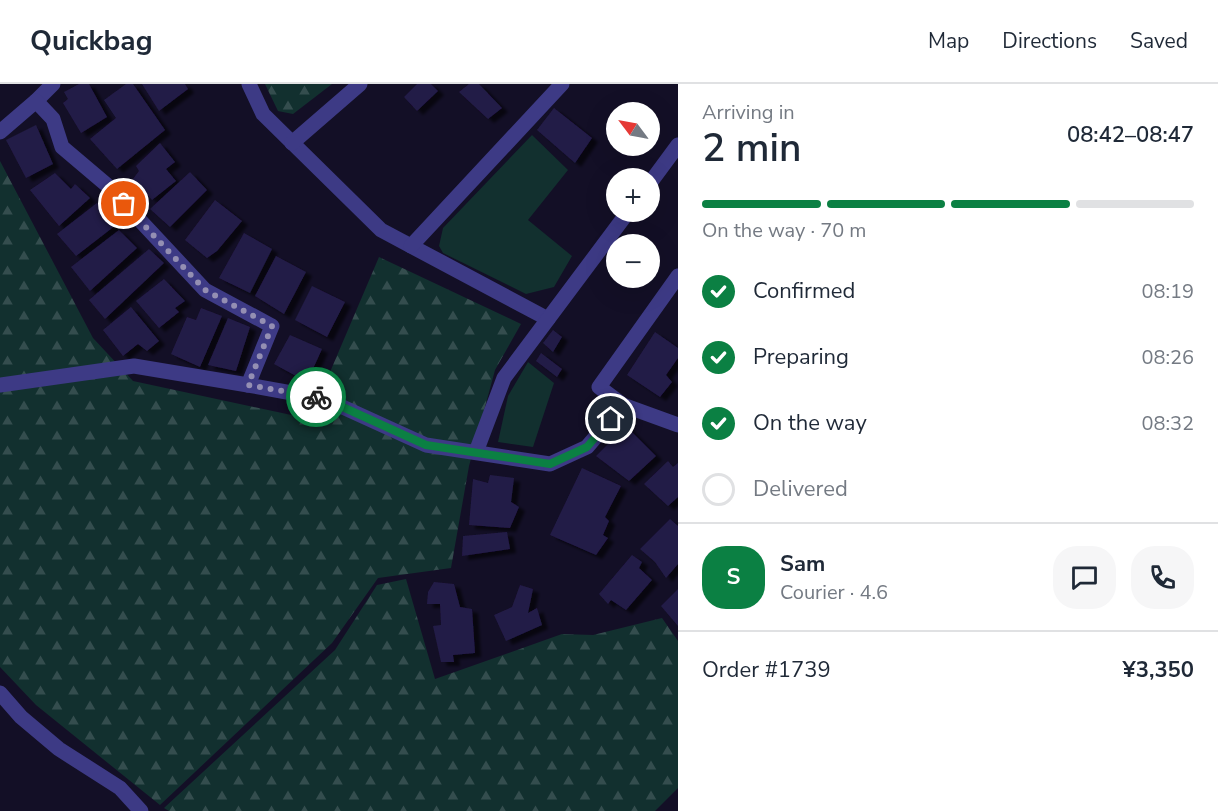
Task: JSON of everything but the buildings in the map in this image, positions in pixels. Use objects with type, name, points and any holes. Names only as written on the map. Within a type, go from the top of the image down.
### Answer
[{"type":"street","points":[[0,132],[53,84]]},
{"type":"street","points":[[249,84],[263,114],[381,230],[548,319]]},
{"type":"street","points":[[292,143],[360,84]]},
{"type":"street","points":[[411,246],[562,84]]},
{"type":"street","points":[[36,101],[53,119],[62,147],[108,186],[205,290],[272,326],[248,385]]},
{"type":"street","points":[[660,175],[672,165],[678,145]]},
{"type":"street","points":[[476,452],[504,378],[621,222]]},
{"type":"street","points":[[678,276],[599,387],[623,405],[678,424]]},
{"type":"street","points":[[0,385],[134,366],[325,399],[426,445],[550,464],[587,447],[623,405]]},
{"type":"street","points":[[0,693],[21,717],[51,743],[120,788],[141,811]]},
{"type":"green space","points":[[265,84],[332,84],[293,114],[278,111]]},
{"type":"green space","points":[[532,135],[568,170],[528,220],[572,256],[554,287],[526,294],[443,253],[439,246],[443,228]]},
{"type":"green space","points":[[0,161],[93,338],[133,381],[310,419],[379,257],[521,324],[495,370],[469,466],[451,568],[378,578],[332,643],[160,805],[36,705],[0,667]]},
{"type":"green space","points":[[528,362],[554,383],[533,447],[498,442],[508,396]]},
{"type":"green space","points":[[406,579],[435,679],[562,634],[593,635],[662,618],[678,641],[678,788],[655,811],[169,811],[164,808],[335,650],[377,585]]},
{"type":"way so far","points":[[124,204],[205,290],[272,326],[248,385],[316,397]]},
{"type":"route","points":[[316,397],[426,445],[550,464],[587,447],[611,419]]}]
